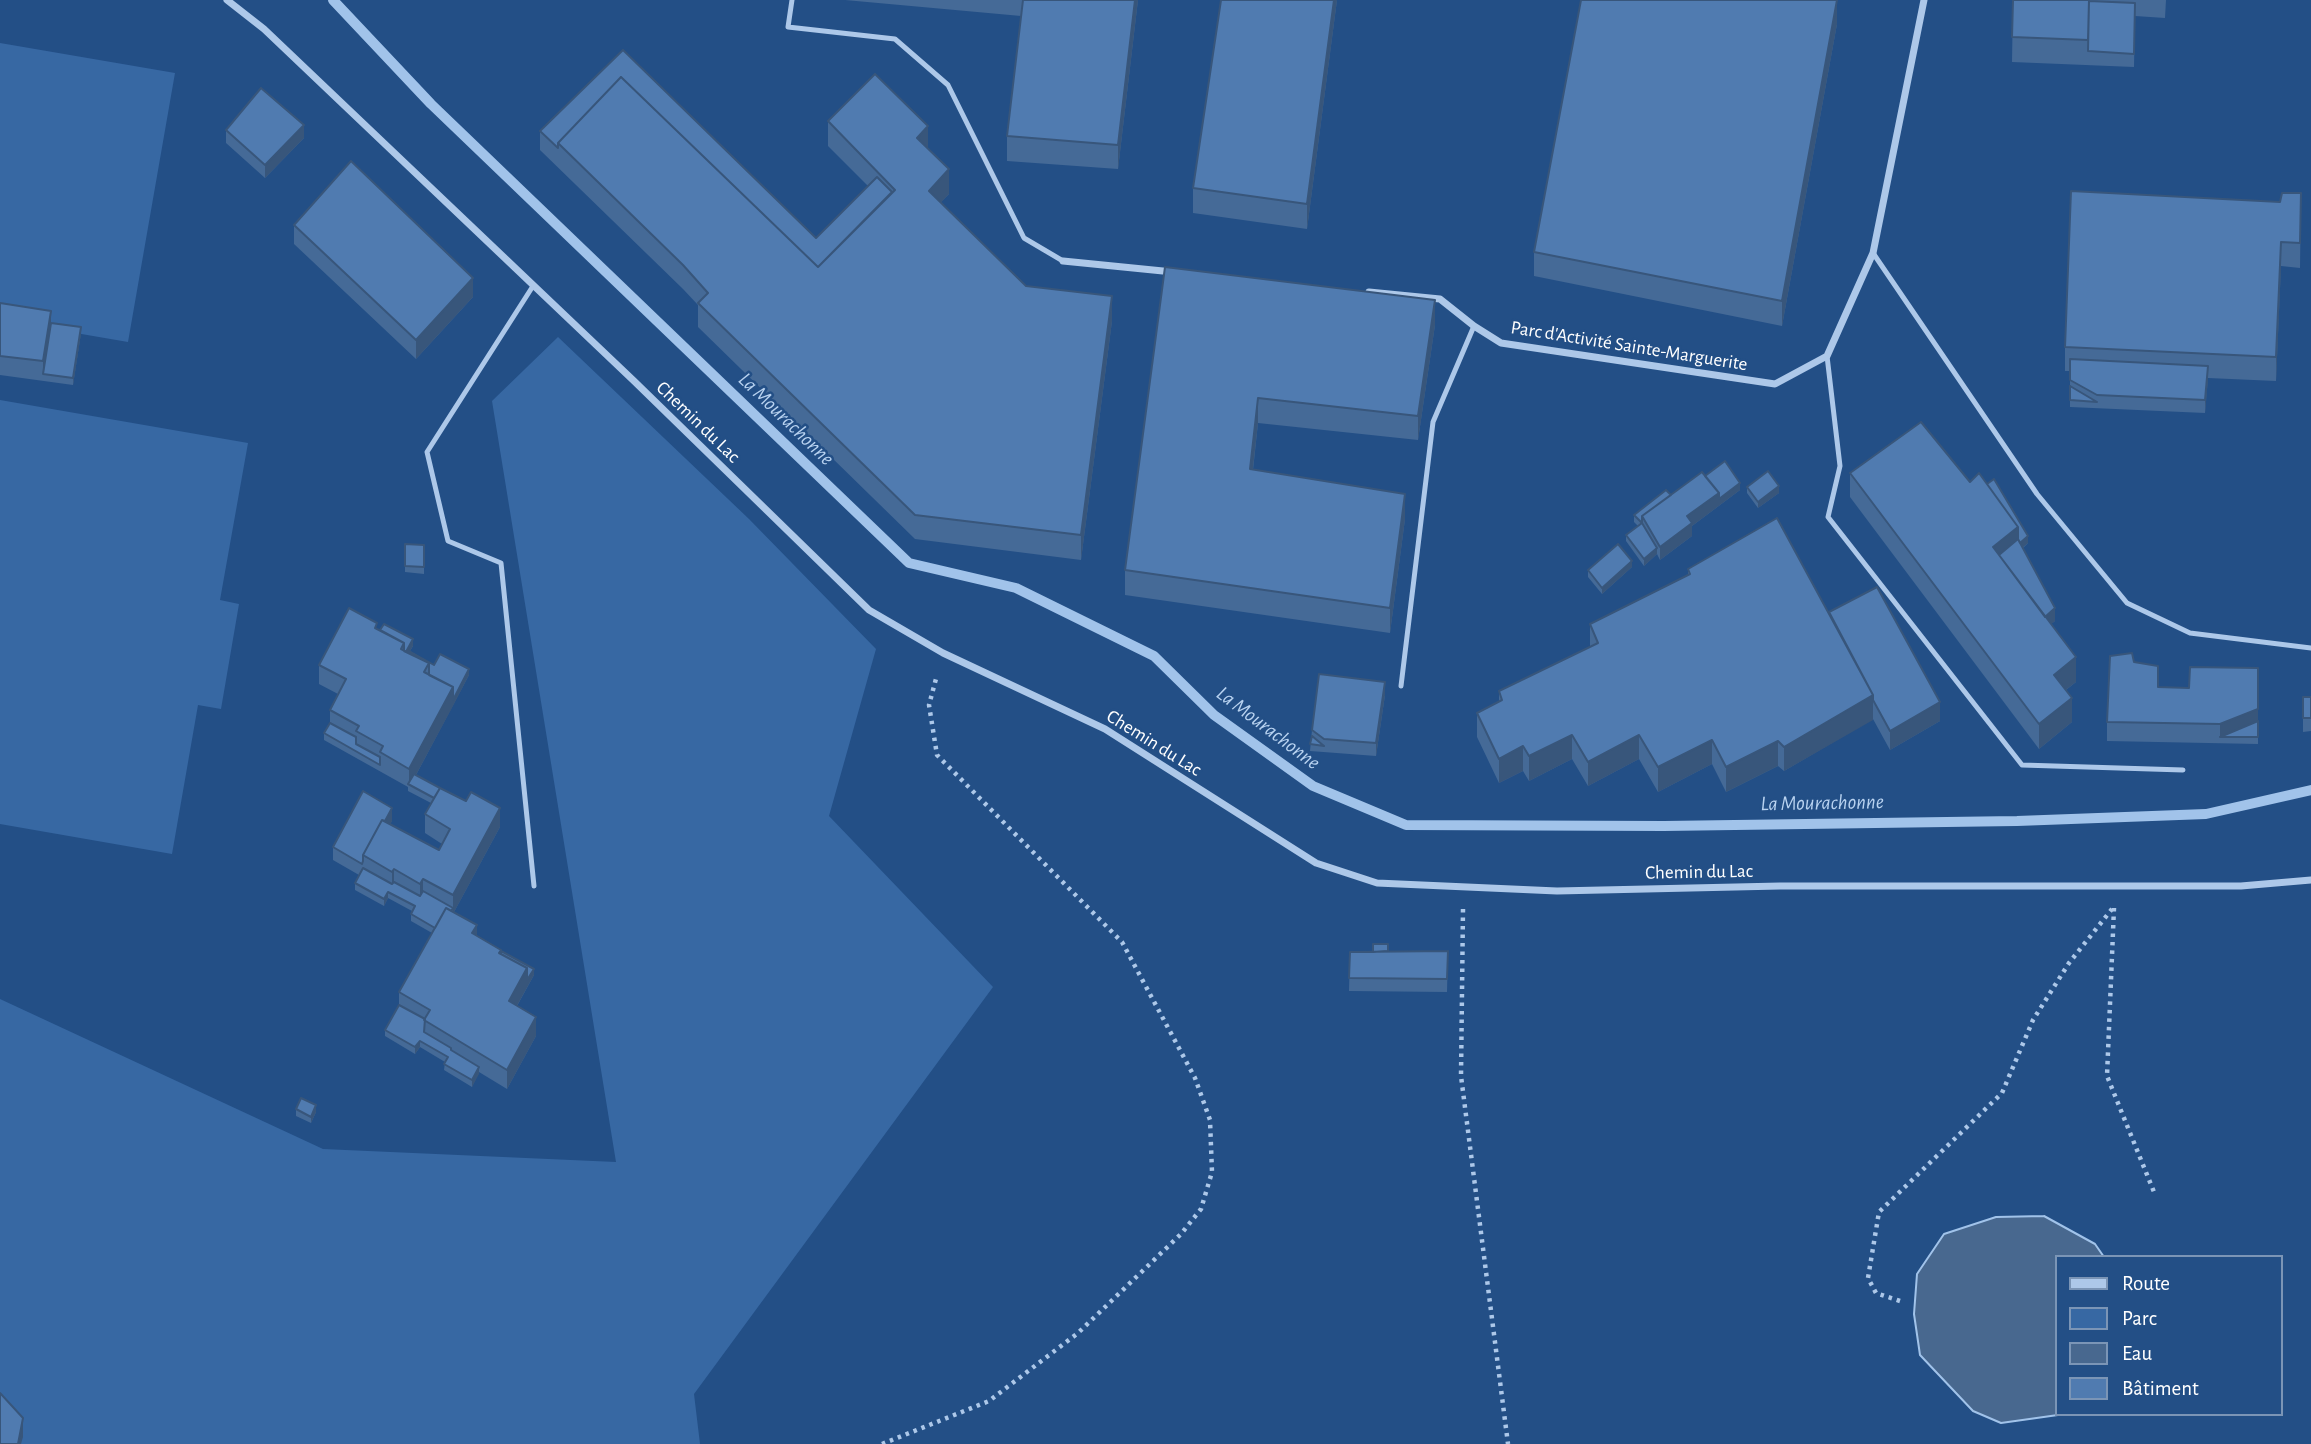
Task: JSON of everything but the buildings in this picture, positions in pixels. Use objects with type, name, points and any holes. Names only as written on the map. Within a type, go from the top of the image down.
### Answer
[{"type":"street","name":"Chemin du Lac","points":[[227,0],[264,29],[869,610],[943,653],[1105,729],[1316,863],[1377,883],[1557,891],[1780,886],[2241,886],[2311,880]]},
{"type":"street","points":[[1827,356],[1873,253],[1924,0]]},
{"type":"street","points":[[1063,261],[1184,274]]},
{"type":"street","name":"Parc d'Activité Sainte-Marguerite","points":[[1359,291],[1440,299],[1501,343],[1775,384],[1827,356]]},
{"type":"lane","points":[[792,0],[788,27],[895,39],[948,85],[1024,238],[1063,261]]},
{"type":"lane","points":[[1873,253],[2037,494],[2127,603],[2190,633],[2311,648]]},
{"type":"lane","points":[[533,286],[427,452],[448,541],[501,564],[534,886]]},
{"type":"lane","points":[[1401,686],[1433,422],[1474,326]]},
{"type":"lane","points":[[1827,356],[1840,466],[1828,517],[2022,765],[2183,770]]},
{"type":"path","points":[[882,1444],[989,1401],[1078,1333],[1181,1234],[1201,1209],[1212,1172],[1210,1120],[1195,1078],[1122,942],[937,755],[929,705],[943,653]]},
{"type":"path","points":[[2114,886],[2108,1076],[2154,1192]]},
{"type":"path","points":[[1463,887],[1461,1076],[1508,1444]]},
{"type":"path","points":[[1900,1301],[1876,1293],[1868,1278],[1879,1212],[2002,1093],[2033,1020],[2069,963],[2114,907]]},
{"type":"green space","points":[[0,43],[175,73],[128,342],[0,320]]},
{"type":"green space","points":[[558,337],[749,519],[876,649],[829,816],[993,987],[694,1394],[700,1444],[0,1444],[0,999],[323,1149],[616,1162],[492,401]]},
{"type":"green space","points":[[0,400],[248,443],[220,600],[239,604],[221,709],[198,705],[172,854],[0,824]]},
{"type":"water","points":[[2044,1216],[2095,1244],[2103,1255],[2056,1255],[2056,1415],[2001,1423],[1973,1411],[1920,1355],[1914,1314],[1917,1274],[1944,1234],[1996,1217]]},
{"type":"waterway","name":"La Mourachonne","points":[[333,0],[431,104],[909,563],[1016,588],[1154,656],[1214,715],[1313,786],[1406,825],[1664,826],[2017,821],[2206,814],[2311,790]]}]
